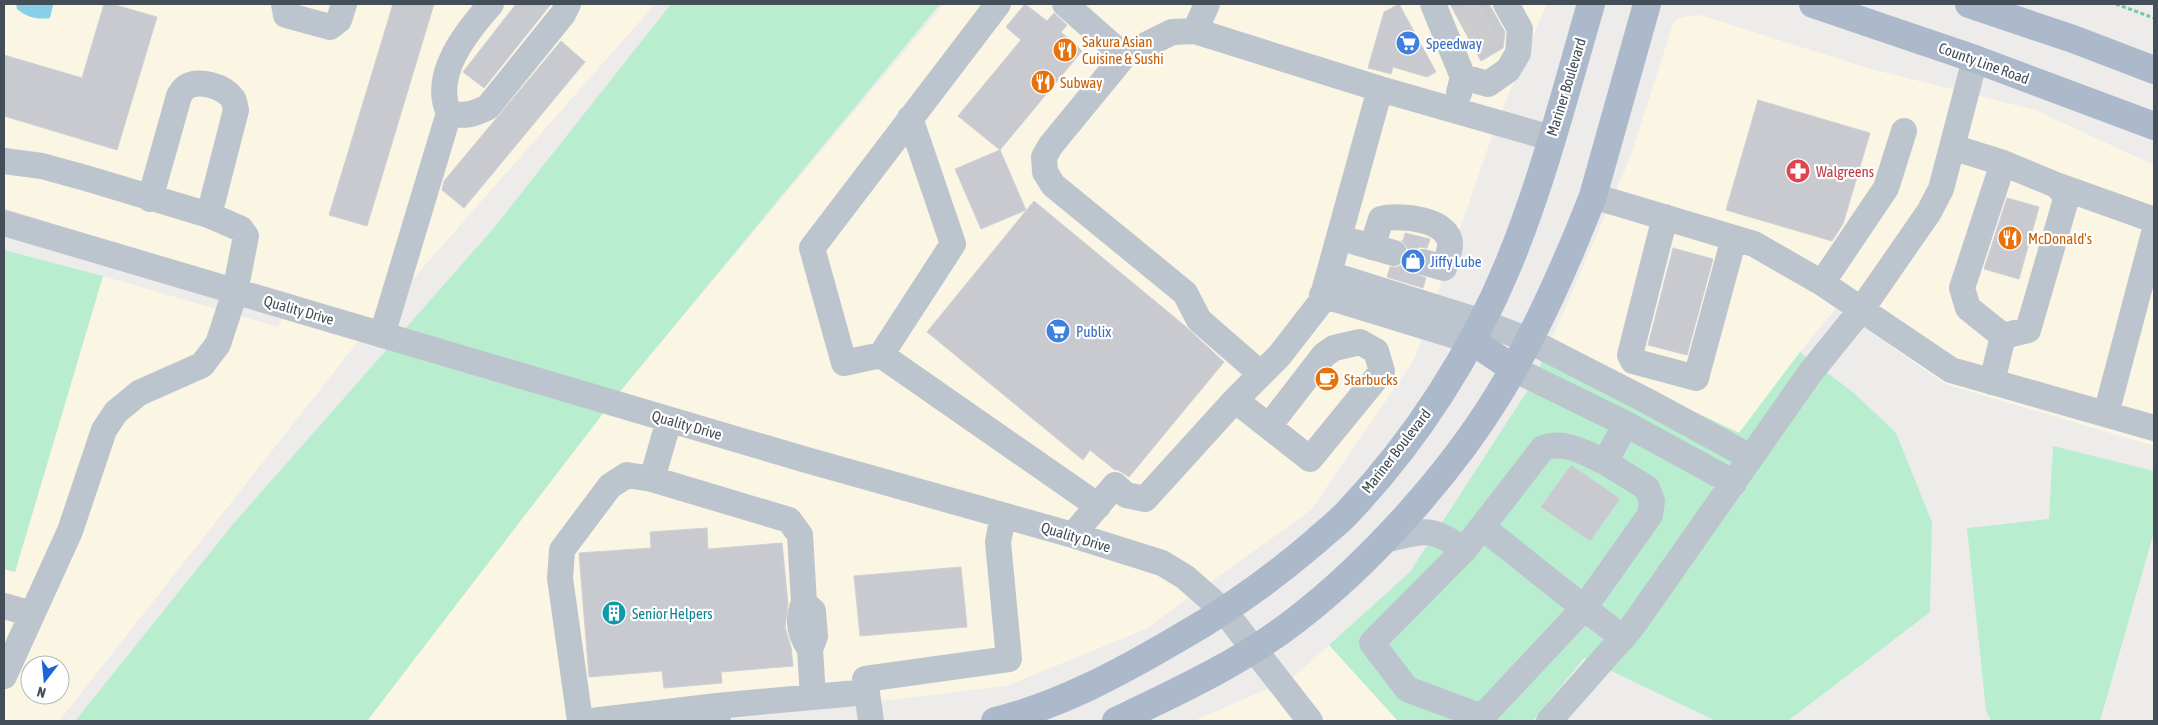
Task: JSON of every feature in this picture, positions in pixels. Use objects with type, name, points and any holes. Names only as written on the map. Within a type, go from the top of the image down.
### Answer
[{"type":"main road","name":"Mariner Boulevard","points":[[995,721],[1024,714],[1119,672],[1225,612],[1264,583],[1348,512],[1424,417],[1477,331],[1510,262],[1551,138],[1591,4]]},
{"type":"main road","points":[[1116,721],[1208,675],[1253,649],[1303,614],[1340,583],[1383,540],[1424,495],[1462,448],[1514,369],[1557,282],[1593,196],[1646,4]]},
{"type":"main road","name":"County Line Road","points":[[1813,4],[1975,59],[2154,126]]},
{"type":"main road","points":[[1969,4],[2073,39],[2154,70]]},
{"type":"main road","points":[[1477,331],[1514,369]]},
{"type":"street","points":[[284,4],[286,14],[330,27],[339,20],[344,4]]},
{"type":"street","points":[[382,335],[449,113],[444,102],[445,82],[454,54],[470,28],[491,4]]},
{"type":"street","points":[[449,113],[461,116],[473,114],[488,107],[563,14],[568,4]]},
{"type":"street","points":[[910,118],[953,244],[881,355],[844,363],[812,248],[910,118],[998,4]]},
{"type":"street","points":[[1065,4],[1124,56]]},
{"type":"street","points":[[1195,32],[1206,4]]},
{"type":"street","points":[[1433,4],[1458,45],[1488,84],[1508,70],[1518,53],[1520,29],[1502,12]]},
{"type":"street","points":[[1261,374],[1200,320],[1185,293],[1062,194],[1044,172],[1044,157],[1051,145],[1124,56],[1172,32],[1195,32],[1380,89],[1551,138]]},
{"type":"street","points":[[1454,110],[1458,45]]},
{"type":"street","points":[[1549,721],[1632,627],[1810,373],[1861,310],[1929,212],[1940,189],[1975,59]]},
{"type":"street","points":[[150,199],[179,96],[185,87],[196,84],[210,84],[224,91],[233,99],[236,110],[209,215]]},
{"type":"street","points":[[1073,535],[1116,485],[1126,495],[1145,499],[1261,374],[1300,330],[1321,302],[1380,89]]},
{"type":"street","points":[[1822,283],[1886,188],[1904,131]]},
{"type":"street","points":[[1952,147],[2003,163],[2056,185],[2154,220]]},
{"type":"street","points":[[4,161],[42,166],[209,215],[240,228],[246,236],[235,292],[218,344],[202,365],[139,393],[116,412],[104,430],[70,531],[4,676]]},
{"type":"street","points":[[2003,163],[1962,288],[1968,308],[2003,336]]},
{"type":"street","points":[[2003,336],[2028,330],[2067,196],[2056,185]]},
{"type":"street","points":[[1593,196],[1754,244],[1822,283],[1951,370],[2154,428]]},
{"type":"street","points":[[1340,238],[1383,250],[1381,219],[1404,216],[1440,226],[1447,235],[1450,244],[1444,268],[1423,262]]},
{"type":"street","points":[[1665,217],[1630,355],[1633,361],[1696,378],[1734,238]]},
{"type":"street","name":"Quality Drive","points":[[4,223],[669,420],[1073,535],[1162,563],[1185,577],[1225,612],[1310,721]]},
{"type":"street","points":[[2106,414],[2154,233]]},
{"type":"street","points":[[1325,284],[1477,331],[1528,340],[1649,402],[1750,457]]},
{"type":"street","points":[[1992,382],[2003,336]]},
{"type":"street","points":[[1235,400],[1310,459],[1382,371],[1376,351],[1360,342],[1334,348],[1324,356],[1269,426]]},
{"type":"street","points":[[881,355],[1098,506]]},
{"type":"street","points":[[1514,369],[1626,424],[1734,483]]},
{"type":"street","points":[[652,480],[669,420]]},
{"type":"street","points":[[1605,462],[1626,424]]},
{"type":"street","points":[[1553,444],[1564,444],[1605,462],[1647,488],[1652,502],[1650,515],[1584,608],[1482,717],[1407,689],[1372,644],[1464,550],[1482,527],[1543,448],[1553,444]]},
{"type":"street","points":[[580,721],[560,578],[562,550],[610,486],[627,475],[652,480],[789,520],[800,535],[804,603],[813,611],[815,636],[810,649],[813,697]]},
{"type":"street","points":[[871,721],[865,678],[1008,659],[998,542],[1003,516]]},
{"type":"street","points":[[1482,527],[1623,638]]},
{"type":"street","points":[[1383,540],[1428,531],[1447,538],[1464,550]]},
{"type":"street","points":[[4,606],[32,614]]},
{"type":"street","points":[[592,721],[718,713],[813,697],[867,692]]},
{"type":"path","points":[[2116,4],[2154,18]]},
{"type":"shaded area","points":[[4,4],[655,4],[375,322],[289,297],[290,293],[176,262],[4,208]]},
{"type":"shaded area","points":[[944,4],[1547,4],[1497,122],[1415,358],[1311,510],[1208,584],[618,394]]},
{"type":"shaded area","points":[[1700,15],[1871,69],[2035,110],[2154,165],[2154,446],[1945,384],[1836,308],[1800,352],[1740,433],[1550,343],[1630,158],[1674,21],[1683,17]]},
{"type":"shaded area","points":[[103,276],[278,327],[283,316],[360,339],[59,721],[4,721],[4,569],[15,572]]},
{"type":"shaded area","points":[[604,411],[1157,573],[1191,596],[1146,629],[1006,686],[716,721],[366,721]]},
{"type":"shaded area","points":[[1329,645],[1398,721],[1194,721],[1292,678]]},
{"type":"green space","points":[[671,4],[940,4],[618,394],[367,721],[75,721],[234,523],[493,229]]},
{"type":"green space","points":[[4,250],[103,276],[15,572],[4,569]]},
{"type":"green space","points":[[1550,343],[1739,433],[1800,352],[1854,393],[1896,433],[1932,522],[1930,612],[1788,721],[1716,721],[1584,658],[1533,721],[1398,721],[1329,645],[1410,572],[1533,382]]},
{"type":"green space","points":[[2053,446],[2154,471],[2154,532],[2100,721],[1991,721],[1986,711],[1967,528],[2049,519]]},
{"type":"water","points":[[16,4],[53,5],[50,18],[41,19],[24,14],[17,9]]},
{"type":"building","points":[[104,4],[112,4],[157,17],[117,150],[4,116],[4,55],[82,78]]},
{"type":"building","points":[[393,4],[434,4],[367,226],[329,215]]},
{"type":"building","points":[[516,4],[551,4],[484,88],[463,72]]},
{"type":"building","points":[[1025,4],[1047,21],[1054,13],[1067,25],[1061,32],[1082,51],[1000,150],[958,116],[1021,40],[1006,27]]},
{"type":"building","points":[[1399,4],[1436,72],[1427,77],[1393,67],[1391,74],[1368,68],[1384,12]]},
{"type":"building","points":[[1450,4],[1489,4],[1505,32],[1503,48],[1481,61]]},
{"type":"building","points":[[561,41],[585,62],[464,208],[442,190],[444,181]]},
{"type":"building","name":"Walgreens","points":[[1758,100],[1870,133],[1843,224],[1832,241],[1726,210]]},
{"type":"building","points":[[1000,150],[1026,210],[981,229],[955,169]]},
{"type":"building","name":"McDonald's","points":[[2007,198],[2039,207],[2019,279],[1984,269]]},
{"type":"building","name":"Publix","points":[[1034,201],[1185,326],[1224,362],[1129,477],[1115,470],[1090,450],[1083,460],[927,332]]},
{"type":"building","points":[[1405,233],[1430,239],[1427,248],[1420,247],[1413,251],[1408,258],[1408,249],[1401,240],[1403,241]]},
{"type":"building","points":[[1673,248],[1713,259],[1687,355],[1648,345]]},
{"type":"building","points":[[1408,258],[1408,265],[1412,272],[1426,278],[1423,288],[1387,277],[1390,267],[1398,267],[1405,263]]},
{"type":"building","points":[[1571,465],[1620,499],[1590,541],[1541,507]]},
{"type":"building","points":[[707,528],[708,549],[782,543],[788,604],[785,627],[791,647],[793,666],[721,672],[722,683],[664,688],[662,671],[589,677],[579,553],[651,548],[650,532]]},
{"type":"building","points":[[961,567],[967,627],[860,636],[854,576]]},
{"type":"tunnel","points":[[1460,22],[1490,6]]},
{"type":"tunnel","points":[[1472,44],[1502,27]]},
{"type":"place","name":"Speedway","points":[[1408,43]]},
{"type":"place","name":"Sakura Asian Cuisine & Sushi","points":[[1065,50]]},
{"type":"place","name":"Subway","points":[[1043,82]]},
{"type":"place","name":"Walgreens","points":[[1798,171]]},
{"type":"place","name":"McDonald's","points":[[2010,238]]},
{"type":"place","name":"Jiffy Lube","points":[[1413,261]]},
{"type":"place","name":"Publix","points":[[1058,331]]},
{"type":"place","name":"Starbucks","points":[[1327,379]]},
{"type":"place","name":"Senior Helpers","points":[[614,613]]}]
